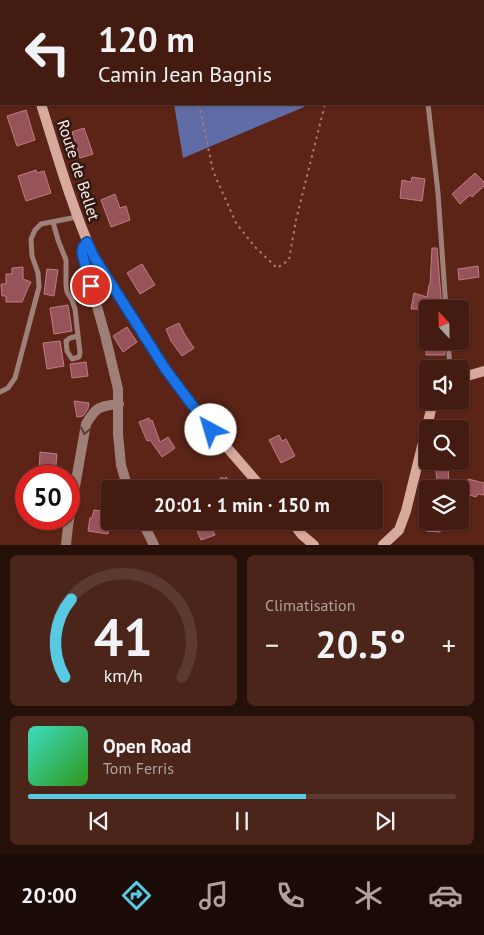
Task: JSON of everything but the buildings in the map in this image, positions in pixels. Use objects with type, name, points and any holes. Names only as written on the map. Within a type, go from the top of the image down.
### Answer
[{"type":"main road","name":"Route de Bellet","points":[[41,105],[87,242],[94,257],[166,370],[211,430],[255,480]]},
{"type":"main road","points":[[469,375],[484,371]]},
{"type":"main road","points":[[383,545],[399,530],[406,511],[431,410]]},
{"type":"main road","points":[[298,530],[314,545]]},
{"type":"street","points":[[87,242],[83,247],[82,253],[118,389],[118,434],[121,465],[125,480]]},
{"type":"street","points":[[66,545],[86,424],[94,411],[104,406],[119,404]]},
{"type":"street","points":[[146,530],[154,545]]},
{"type":"lane","points":[[428,105],[438,193],[445,300]]},
{"type":"lane","points":[[0,392],[8,388],[15,378],[39,287],[38,273],[32,256],[31,239],[35,230],[41,224],[78,216]]},
{"type":"lane","points":[[53,222],[66,260],[67,292],[75,309],[78,336]]},
{"type":"path","points":[[199,105],[213,171],[236,223],[255,247],[277,268],[289,260],[296,220],[325,105]]},
{"type":"shaded area","points":[[174,105],[305,105],[304,107],[183,158]]},
{"type":"route","points":[[91,286],[82,253],[83,247],[87,242],[114,290],[166,370],[211,430]]}]
